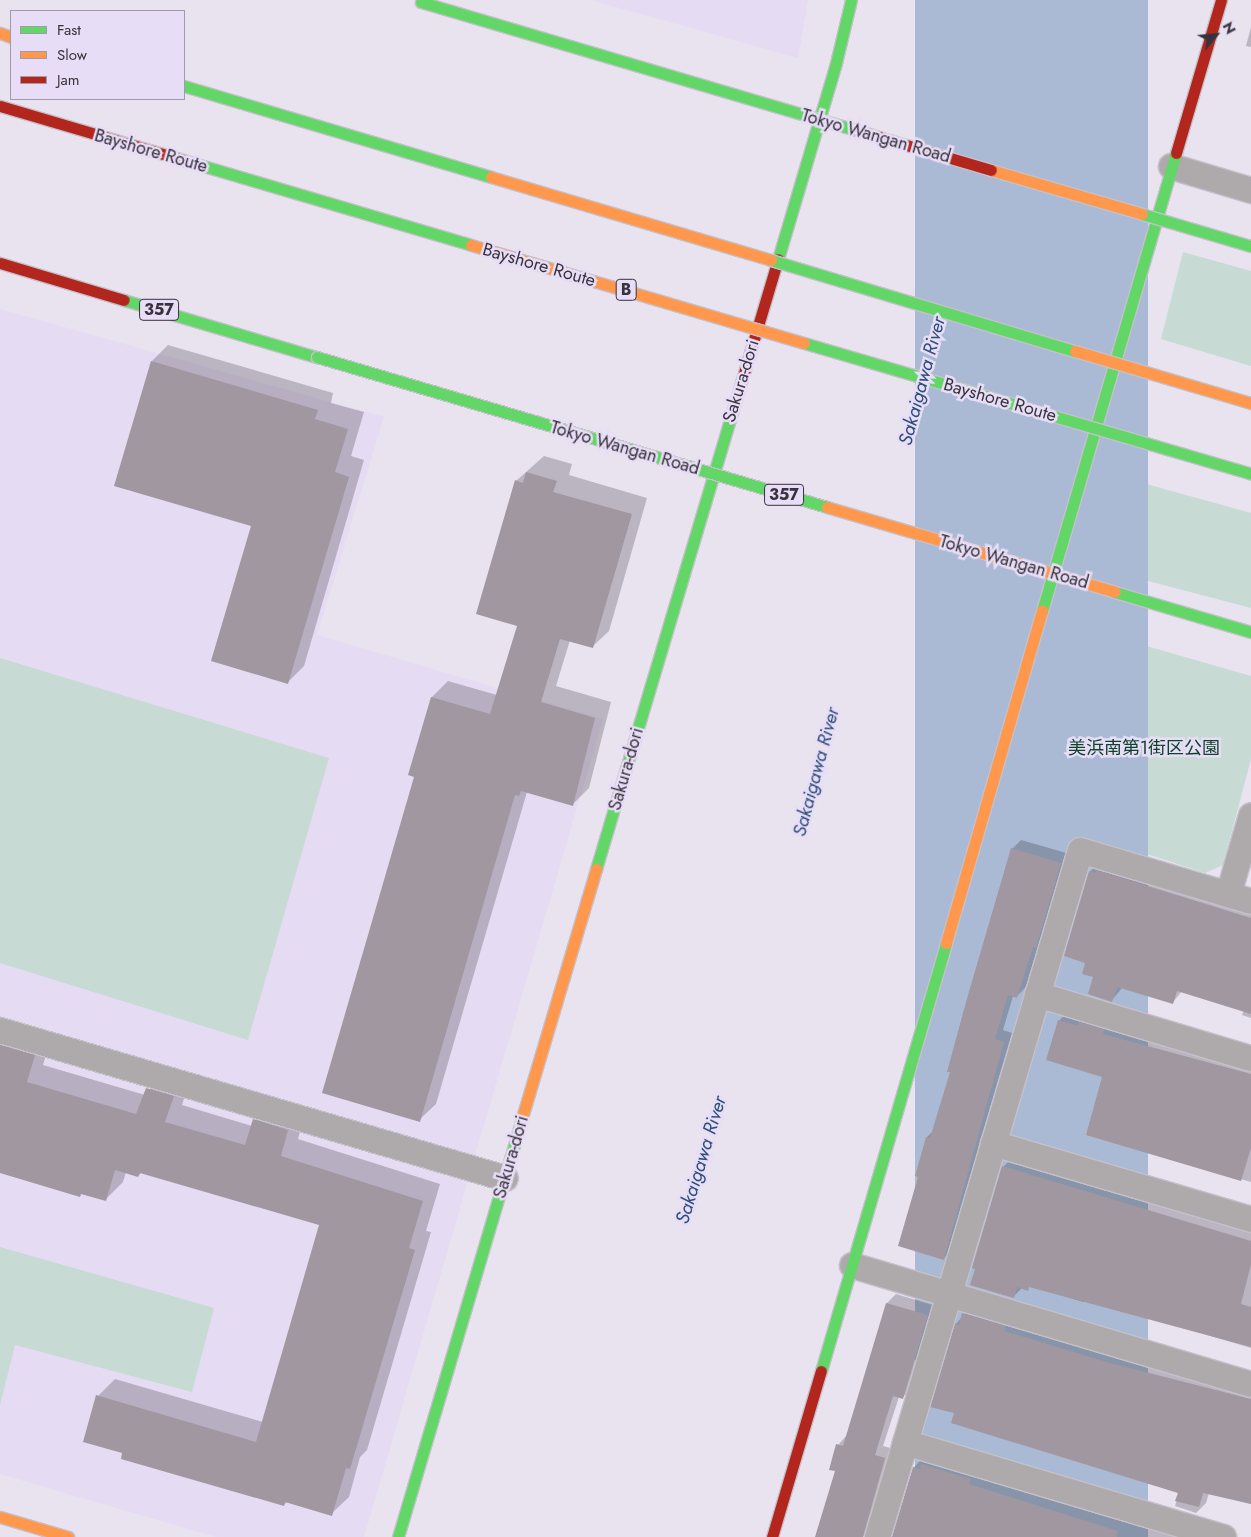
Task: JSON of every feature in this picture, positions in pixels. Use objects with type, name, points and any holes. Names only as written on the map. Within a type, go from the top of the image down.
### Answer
[{"type":"main road","name":"Sakura-dori","points":[[398,1537],[836,63],[851,0]]},
{"type":"main road","points":[[772,1537],[1221,0]]},
{"type":"main road","name":"Tokyo Wangan Road","points":[[418,1],[1251,246]]},
{"type":"main road","points":[[185,86],[1251,403]]},
{"type":"main road","name":"Bayshore Route","points":[[0,106],[1251,474]]},
{"type":"main road","name":"Tokyo Wangan Road","points":[[0,263],[1251,632]]},
{"type":"main road","points":[[0,1517],[68,1537]]},
{"type":"street","points":[[1171,166],[1251,190]]},
{"type":"street","points":[[877,1537],[1080,850],[1240,897],[1251,816]]},
{"type":"street","points":[[1037,994],[1251,1058]]},
{"type":"street","points":[[0,1030],[505,1178]]},
{"type":"street","points":[[993,1143],[1251,1220]]},
{"type":"street","points":[[852,1265],[1251,1384]]},
{"type":"street","points":[[904,1442],[1223,1537]]},
{"type":"shaded area","points":[[591,0],[808,0],[798,58]]},
{"type":"shaded area","points":[[0,309],[384,417],[317,635],[603,719],[474,1159],[0,1020]]},
{"type":"shaded area","points":[[0,1040],[469,1177],[364,1537],[216,1537],[0,1474]]},
{"type":"green space","points":[[1183,252],[1251,271],[1251,366],[1161,339]]},
{"type":"green space","points":[[1121,477],[1251,513],[1251,608],[1095,567]]},
{"type":"green space","name":"美浜南第1街区公園","points":[[1077,626],[1251,676],[1251,759],[1223,865],[1205,873],[1019,812]]},
{"type":"green space","points":[[0,658],[329,758],[248,1040],[0,963]]},
{"type":"green space","points":[[0,1247],[214,1308],[192,1392],[15,1345],[0,1405]]},
{"type":"water","name":"Sakaigawa River","points":[[915,0],[1148,0],[1148,1537],[915,1537]]},
{"type":"building","points":[[151,361],[318,410],[315,419],[348,429],[335,472],[349,477],[288,684],[211,661],[251,526],[114,486]]},
{"type":"building","points":[[526,472],[557,481],[553,492],[632,514],[593,648],[560,639],[541,702],[595,718],[573,806],[521,791],[519,796],[515,795],[420,1122],[322,1093],[414,777],[408,775],[431,697],[490,714],[517,626],[476,614],[515,480],[523,483]]},
{"type":"building","points":[[1011,848],[1061,863],[1036,948],[1033,947],[1017,998],[1008,995],[995,1039],[1004,1042],[944,1260],[898,1246],[918,1177],[915,1176],[926,1137],[930,1138],[950,1072],[947,1072]]},
{"type":"building","points":[[1096,870],[1251,918],[1251,1014],[1177,991],[1173,1004],[1117,987],[1112,1002],[1088,994],[1093,977],[1082,974],[1085,963],[1064,956],[1089,871],[1095,873]]},
{"type":"building","points":[[1058,1020],[1078,1026],[1079,1022],[1104,1029],[1103,1034],[1251,1074],[1251,1148],[1241,1181],[1086,1135],[1102,1077],[1046,1060]]},
{"type":"building","points":[[0,1045],[35,1055],[27,1082],[136,1114],[146,1088],[174,1096],[165,1122],[245,1145],[253,1119],[288,1130],[281,1156],[423,1201],[409,1248],[415,1250],[350,1469],[346,1468],[332,1516],[285,1502],[284,1506],[121,1459],[122,1453],[83,1442],[96,1395],[256,1442],[319,1225],[140,1173],[138,1177],[115,1170],[106,1201],[81,1194],[80,1197],[0,1173]]},
{"type":"building","points":[[1002,1166],[1251,1241],[1251,1264],[1241,1304],[1251,1307],[1251,1347],[1029,1287],[1028,1291],[1017,1287],[1014,1298],[970,1285],[975,1269],[972,1268]]},
{"type":"building","points":[[886,1303],[928,1315],[903,1399],[893,1396],[875,1455],[885,1458],[863,1537],[815,1537],[835,1471],[829,1470],[836,1444],[843,1446]]},
{"type":"building","points":[[962,1313],[1006,1326],[1004,1331],[1110,1363],[1251,1399],[1251,1504],[1203,1493],[1199,1507],[1175,1501],[1178,1493],[951,1423],[954,1413],[930,1407],[955,1323],[959,1325]]},
{"type":"building","points":[[921,1464],[971,1479],[969,1484],[1118,1531],[1117,1537],[892,1537],[913,1467],[920,1469]]},
{"type":"traffic: fast","points":[[778,259],[836,63],[851,0]]},
{"type":"traffic: fast","points":[[421,2],[869,134]]},
{"type":"traffic: fast","points":[[185,86],[491,177]]},
{"type":"traffic: fast","points":[[1042,611],[1176,153]]},
{"type":"traffic: fast","points":[[183,160],[471,245]]},
{"type":"traffic: fast","points":[[1142,214],[1251,246]]},
{"type":"traffic: fast","points":[[771,260],[1075,351]]},
{"type":"traffic: fast","points":[[124,300],[317,357]]},
{"type":"traffic: fast","points":[[804,343],[1251,474]]},
{"type":"traffic: fast","points":[[317,357],[827,507]]},
{"type":"traffic: fast","points":[[596,869],[735,403]]},
{"type":"traffic: fast","points":[[1115,592],[1251,632]]},
{"type":"traffic: fast","points":[[821,1371],[946,943]]},
{"type":"traffic: fast","points":[[398,1537],[521,1121]]},
{"type":"traffic: slow","points":[[0,33],[10,37]]},
{"type":"traffic: slow","points":[[991,170],[1142,214]]},
{"type":"traffic: slow","points":[[491,177],[771,260]]},
{"type":"traffic: slow","points":[[471,245],[804,343]]},
{"type":"traffic: slow","points":[[1075,351],[1251,403]]},
{"type":"traffic: slow","points":[[827,507],[1115,592]]},
{"type":"traffic: slow","points":[[946,943],[1042,611]]},
{"type":"traffic: slow","points":[[521,1121],[596,869]]},
{"type":"traffic: slow","points":[[0,1517],[68,1537]]},
{"type":"traffic: jam","points":[[1176,153],[1221,0]]},
{"type":"traffic: jam","points":[[0,106],[183,160]]},
{"type":"traffic: jam","points":[[869,134],[991,170]]},
{"type":"traffic: jam","points":[[735,403],[778,259]]},
{"type":"traffic: jam","points":[[0,263],[124,300]]},
{"type":"traffic: jam","points":[[772,1537],[821,1371]]}]
